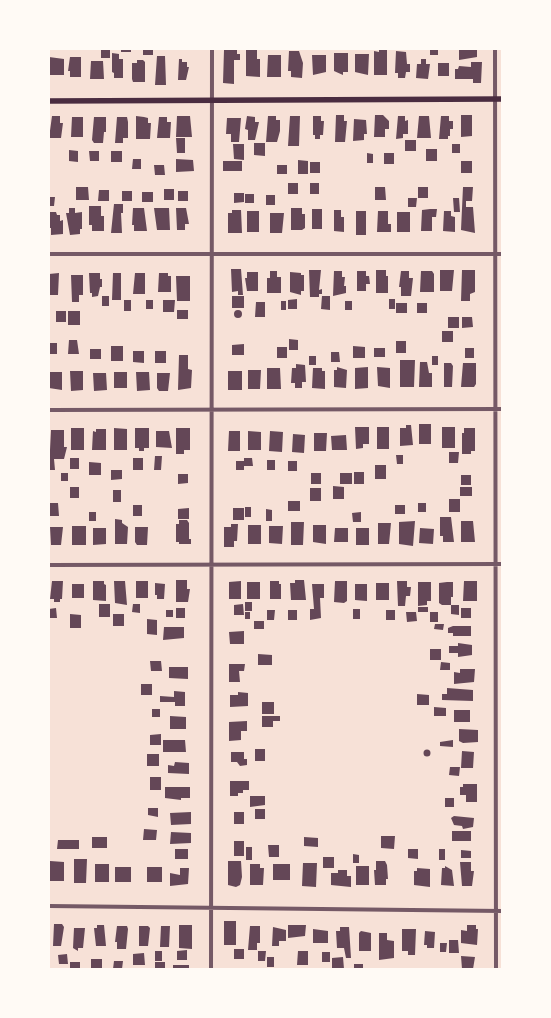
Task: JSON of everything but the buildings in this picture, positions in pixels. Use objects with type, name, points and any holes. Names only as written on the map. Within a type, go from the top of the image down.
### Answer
[{"type":"main road","points":[[49,101],[502,99]]},
{"type":"street","points":[[211,969],[212,49]]},
{"type":"street","points":[[495,49],[496,969]]},
{"type":"street","points":[[49,254],[502,254]]},
{"type":"street","points":[[49,410],[502,409]]},
{"type":"street","points":[[49,564],[502,564]]},
{"type":"street","points":[[49,906],[502,911]]}]
